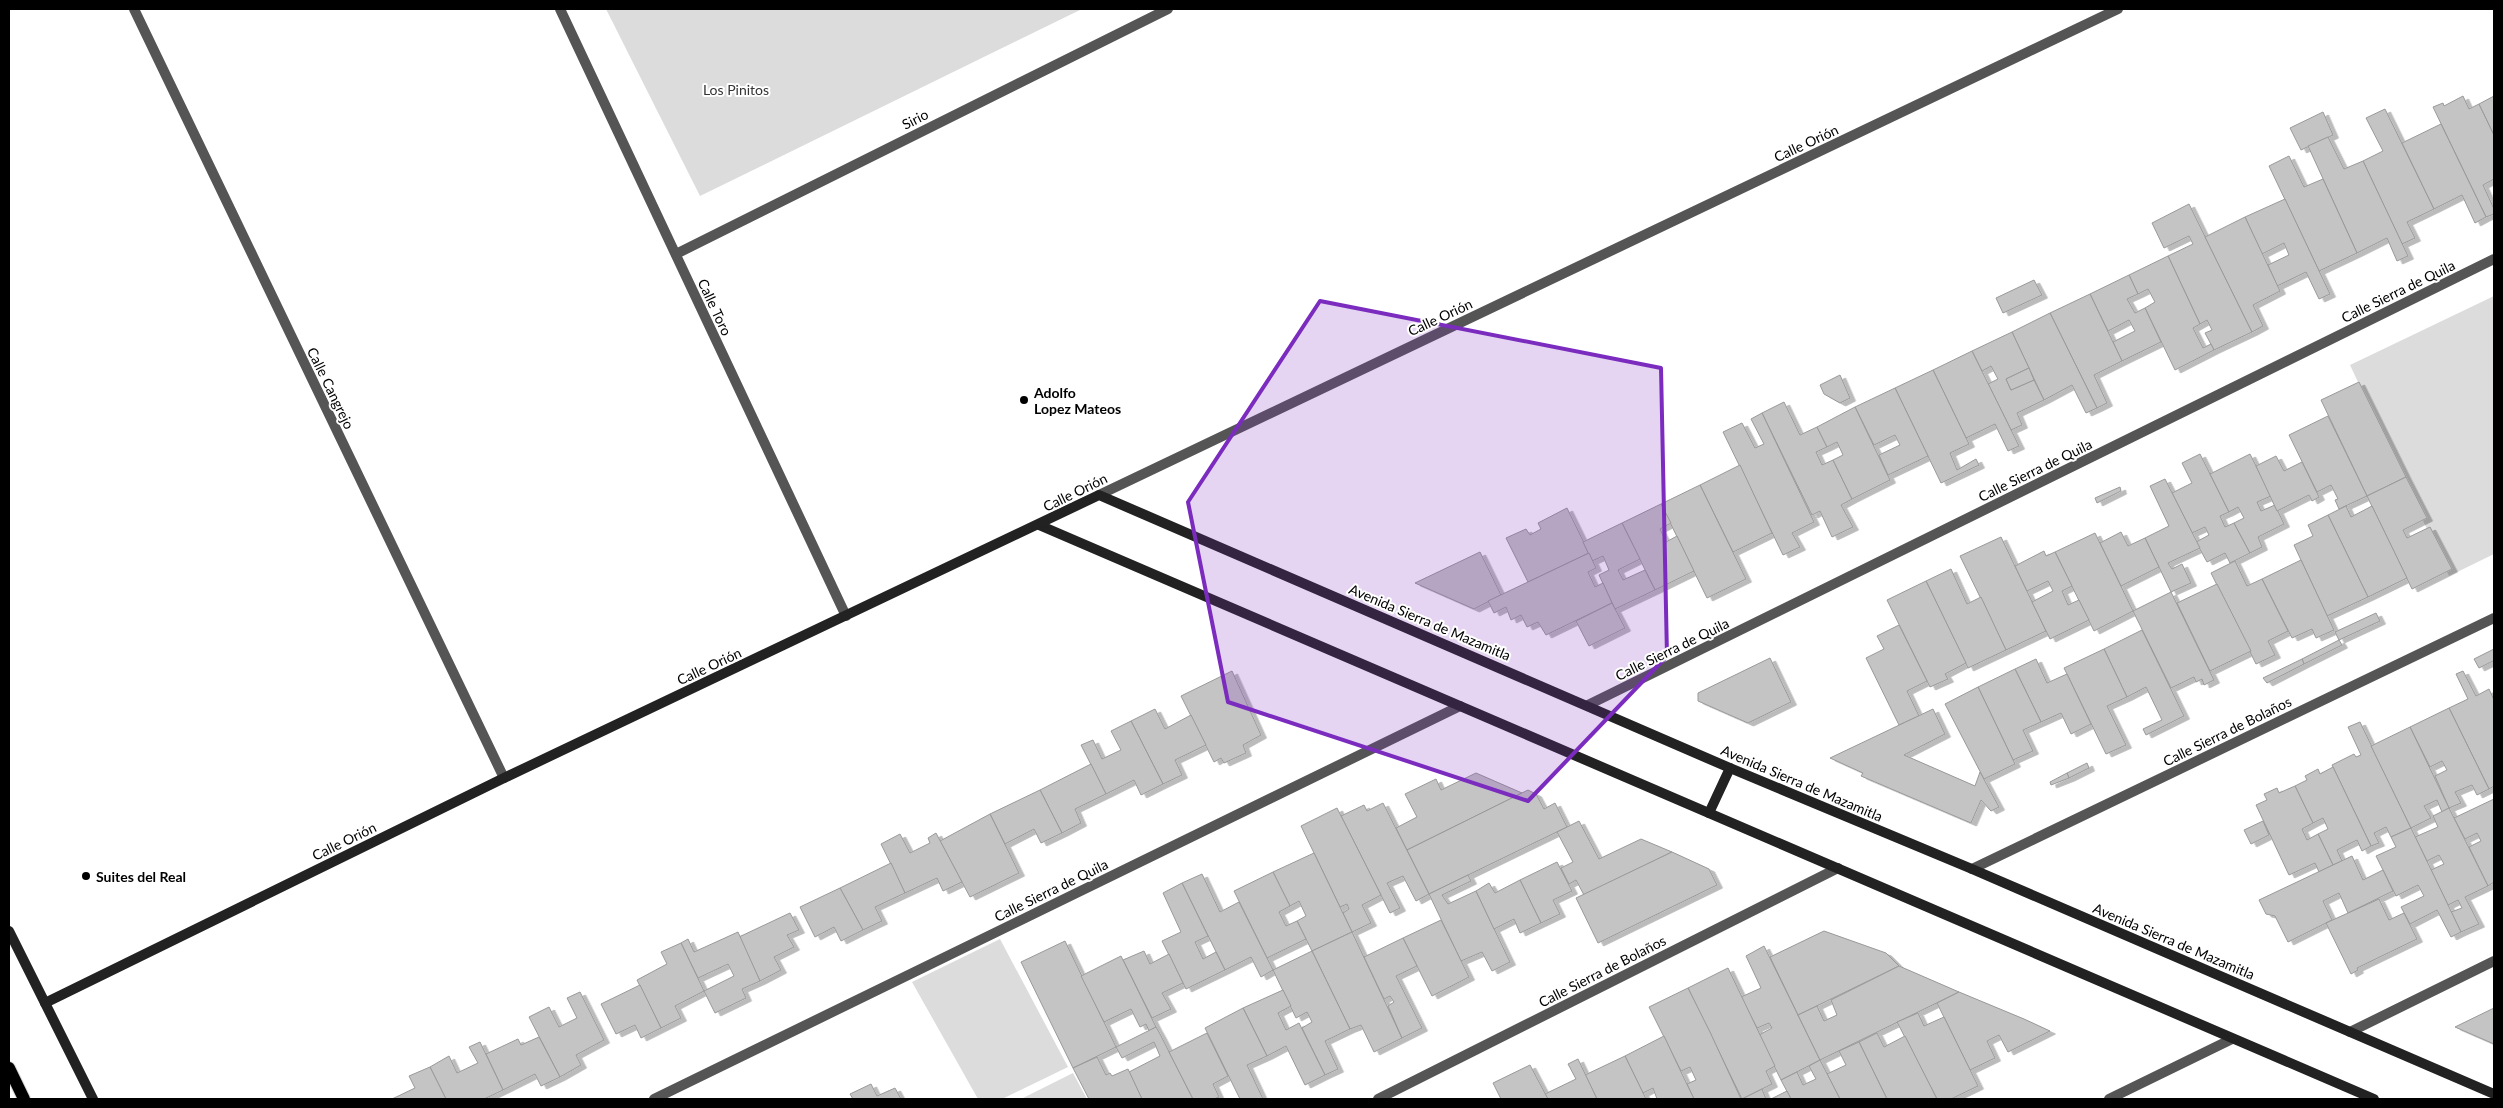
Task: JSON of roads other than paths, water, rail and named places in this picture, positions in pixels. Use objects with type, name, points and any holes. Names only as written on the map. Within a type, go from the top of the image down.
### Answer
[{"type":"main road","points":[[9,1068],[24,1099]]},
{"type":"street","name":"Calle Cangrejo","points":[[134,9],[504,778]]},
{"type":"street","name":"Calle Toro","points":[[560,9],[846,616]]},
{"type":"street","name":"Sirio","points":[[676,254],[1168,9]]},
{"type":"street","name":"Calle Orión","points":[[45,1003],[504,778],[1039,525],[2118,9]]},
{"type":"street","name":"Calle Sierra de Quila","points":[[1588,705],[2494,259]]},
{"type":"street","name":"Avenida Sierra de Mazamitla","points":[[1099,495],[1730,768],[1972,869],[2494,1094]]},
{"type":"street","points":[[1039,525],[2374,1099]]},
{"type":"street","name":"Calle Sierra de Bolaños","points":[[1972,869],[2494,618]]},
{"type":"street","name":"Calle Sierra de Quila","points":[[654,1099],[1460,706]]},
{"type":"street","points":[[1709,812],[1730,768]]},
{"type":"street","name":"Calle Sierra de Bolaños","points":[[1378,1099],[1838,868]]},
{"type":"street","points":[[9,931],[92,1099]]},
{"type":"street","points":[[2350,1032],[2494,961]]},
{"type":"street","points":[[2109,1099],[2232,1039]]},
{"type":"place","name":"Adolfo Lopez Mateos","points":[[1024,400]]},
{"type":"place","name":"Suites del Real","points":[[86,876]]},
{"type":"park label","name":"Los Pinitos","points":[[736,89]]}]
